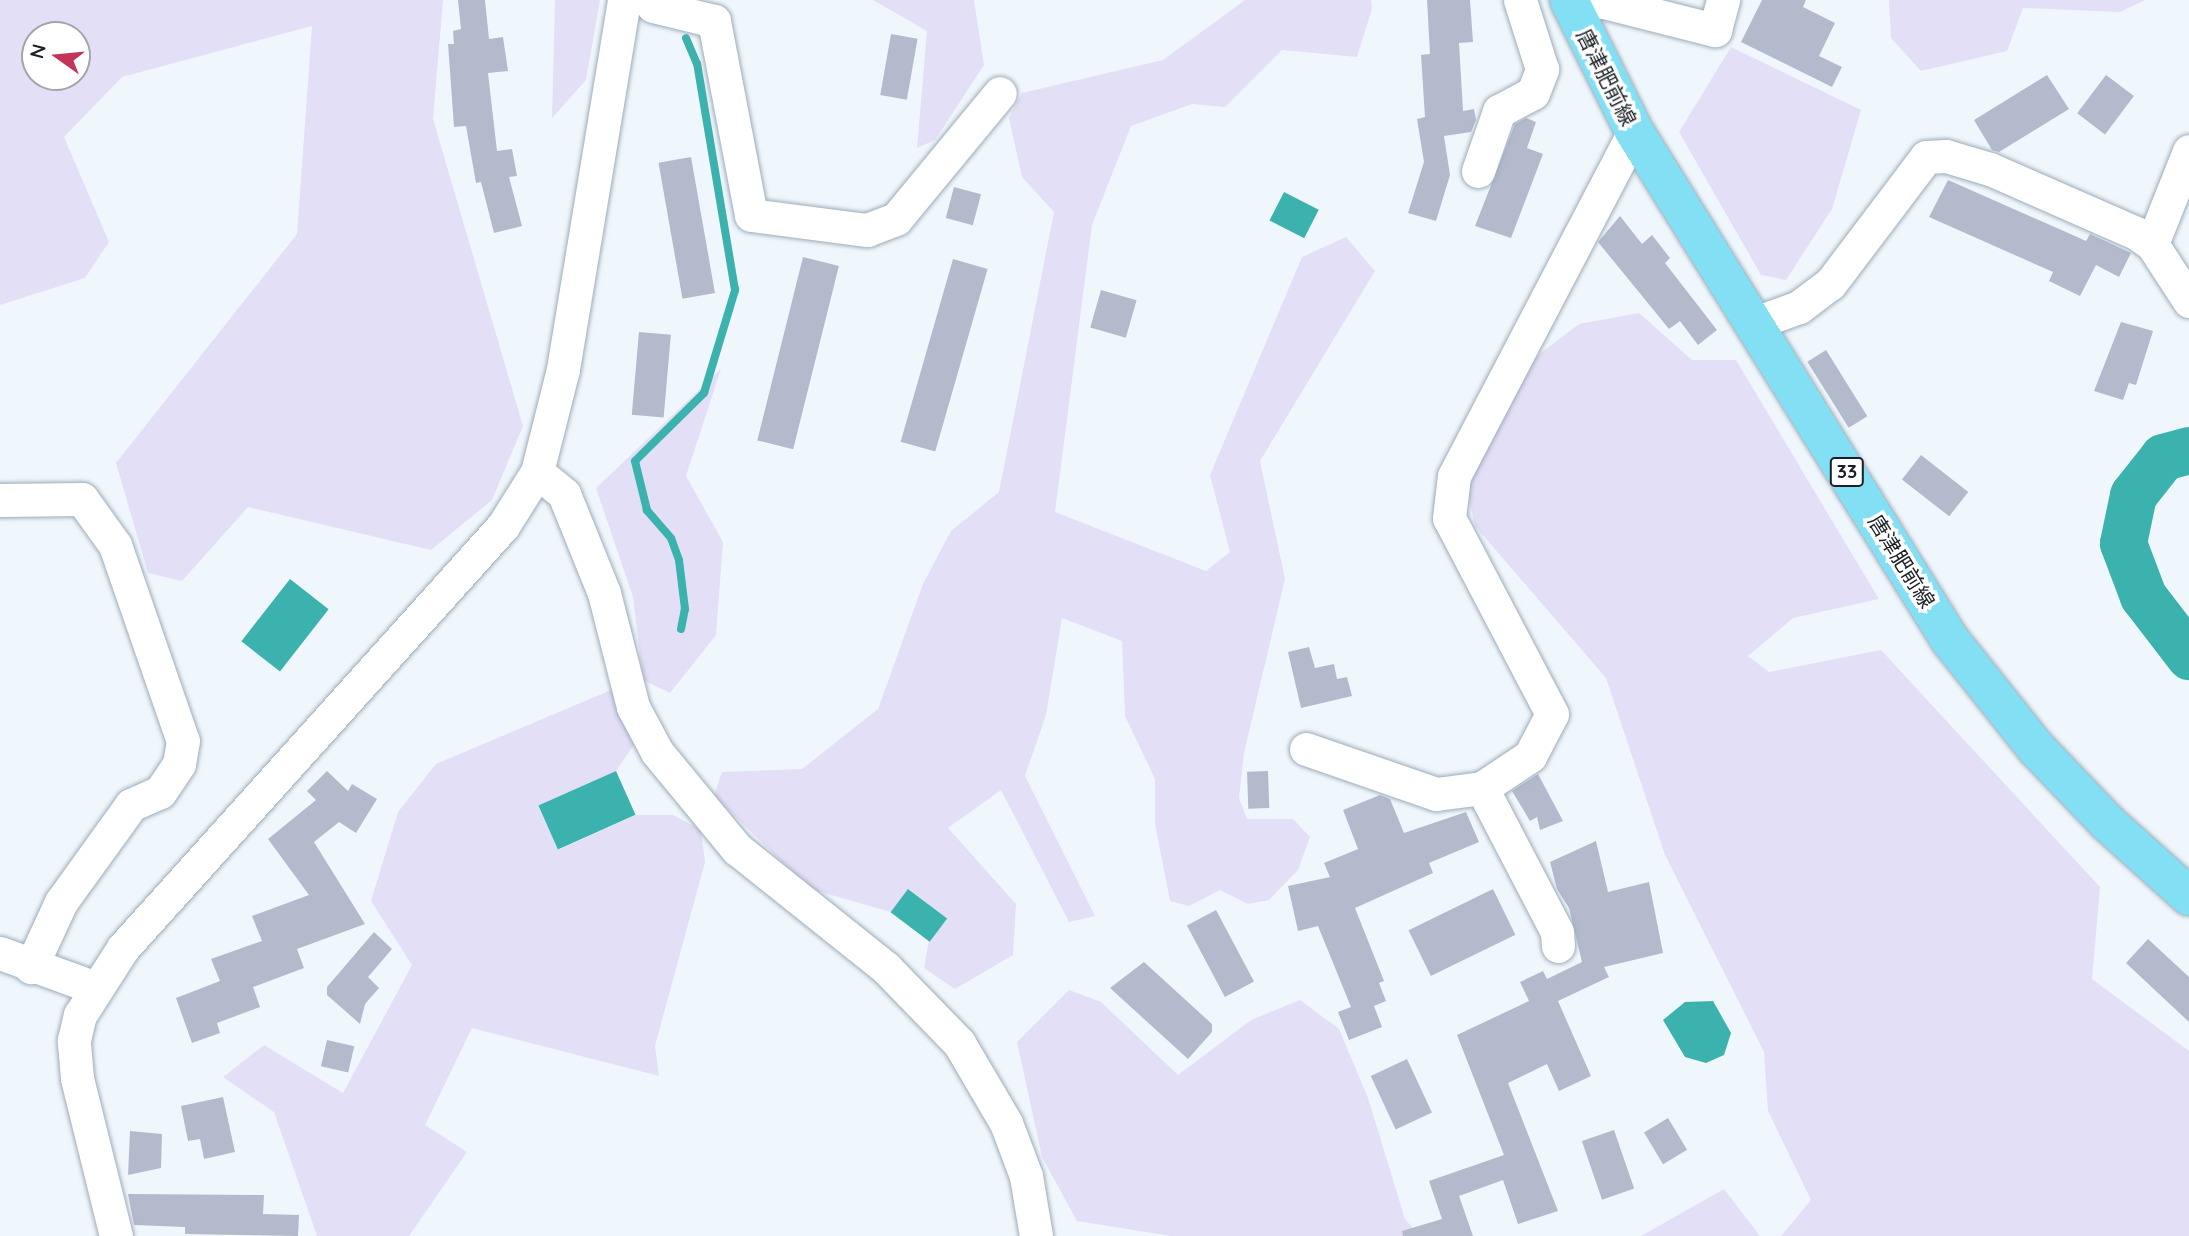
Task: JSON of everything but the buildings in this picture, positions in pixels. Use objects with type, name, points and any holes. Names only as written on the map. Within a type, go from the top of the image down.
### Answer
[{"type":"main road","name":"唐津肥前線","points":[[1571,4],[1634,131],[1950,640],[1997,701],[2109,824],[2189,895]]},
{"type":"street","points":[[117,1236],[77,1079],[74,1040],[93,986],[503,526],[537,472],[563,369],[624,0]]},
{"type":"street","points":[[649,0],[653,6],[713,20],[751,215],[867,230],[896,219],[1000,93]]},
{"type":"street","points":[[1478,171],[1499,111],[1533,93],[1542,69],[1520,0]]},
{"type":"street","points":[[1571,4],[1600,1],[1715,30],[1723,0]]},
{"type":"street","points":[[1306,749],[1436,794],[1482,788],[1530,756],[1552,714],[1449,518],[1454,476],[1634,131]]},
{"type":"street","points":[[2152,244],[2189,152]]},
{"type":"street","points":[[1752,324],[1799,307],[1830,284],[1926,157],[1946,156],[1990,169],[2076,204],[2152,244],[2189,301]]},
{"type":"street","points":[[537,472],[564,494],[604,593],[633,707],[657,752],[737,849],[886,968],[959,1043],[1006,1123],[1026,1176],[1036,1236]]},
{"type":"street","points":[[0,500],[82,499],[114,545],[183,741],[179,764],[160,792],[131,806],[61,902],[31,967]]},
{"type":"street","points":[[1482,788],[1557,932],[1558,946]]},
{"type":"street","points":[[0,953],[31,967],[93,986]]},
{"type":"shaded area","points":[[0,0],[443,0],[433,119],[523,426],[492,500],[431,550],[248,507],[182,581],[148,573],[116,463],[297,234],[312,26],[122,77],[64,137],[109,242],[85,278],[0,305]]},
{"type":"shaded area","points":[[555,0],[600,0],[586,80],[552,118]]},
{"type":"shaded area","points":[[873,0],[974,0],[984,65],[935,140],[917,148],[927,31]]},
{"type":"shaded area","points":[[1245,0],[1371,0],[1372,9],[1357,57],[1282,50],[1225,107],[1192,104],[1131,126],[1092,225],[1055,512],[1206,571],[1230,552],[1210,475],[1302,257],[1346,237],[1375,271],[1260,461],[1285,579],[1244,753],[1239,798],[1247,819],[1293,819],[1310,837],[1298,870],[1269,900],[1248,904],[1220,890],[1189,906],[1170,901],[1155,824],[1155,779],[1125,716],[1122,641],[1062,618],[1046,715],[1025,776],[1095,916],[1069,922],[1001,790],[948,828],[1016,904],[1013,955],[955,989],[924,968],[929,940],[946,918],[909,889],[891,912],[810,889],[714,796],[722,772],[802,769],[878,709],[923,584],[951,531],[999,492],[1054,212],[1022,177],[1009,118],[1022,93],[1163,60]]},
{"type":"shaded area","points":[[1889,0],[2145,0],[2120,12],[2023,8],[2007,51],[1921,71],[1891,38]]},
{"type":"shaded area","points":[[1731,47],[1861,110],[1832,209],[1786,280],[1761,275],[1679,132]]},
{"type":"shaded area","points":[[1639,313],[1692,360],[1736,360],[1879,599],[1793,618],[1748,656],[1769,672],[1881,650],[2100,887],[2092,979],[2189,1051],[2189,1236],[1781,1236],[1811,1200],[1768,1111],[1764,1052],[1665,855],[1606,678],[1475,526],[1465,482],[1525,365],[1579,324]]},
{"type":"shaded area","points":[[721,369],[686,476],[723,542],[716,635],[670,693],[643,680],[633,597],[596,488]]},
{"type":"shaded area","points":[[611,690],[637,740],[616,771],[538,806],[558,850],[636,815],[673,815],[701,830],[705,862],[655,1046],[659,1076],[472,1028],[425,1125],[467,1152],[409,1236],[317,1236],[274,1112],[223,1077],[264,1045],[343,1093],[412,965],[371,901],[398,812],[436,764]]},
{"type":"shaded area","points":[[1069,990],[1101,1002],[1178,1075],[1251,1020],[1300,1000],[1339,1029],[1368,1098],[1405,1219],[1420,1236],[1171,1236],[1077,1221],[1042,1157],[1017,1042]]},
{"type":"shaded area","points":[[1724,1189],[1760,1236],[1641,1236]]},
{"type":"water","points":[[1284,192],[1319,210],[1304,238],[1269,221]]},
{"type":"water","points":[[290,579],[329,609],[280,671],[241,641]]},
{"type":"water","points":[[616,771],[636,815],[558,849],[538,806]]},
{"type":"water","points":[[908,889],[947,918],[930,942],[891,912]]},
{"type":"water","points":[[1713,1001],[1731,1033],[1724,1055],[1706,1063],[1685,1057],[1663,1020],[1685,1002]]},
{"type":"waterway","points":[[681,629],[685,609],[679,560],[671,538],[647,510],[635,461],[704,393],[735,290],[697,64],[686,38]]},
{"type":"waterway","points":[[2189,450],[2163,457],[2133,495],[2123,543],[2143,596],[2189,656]]}]
